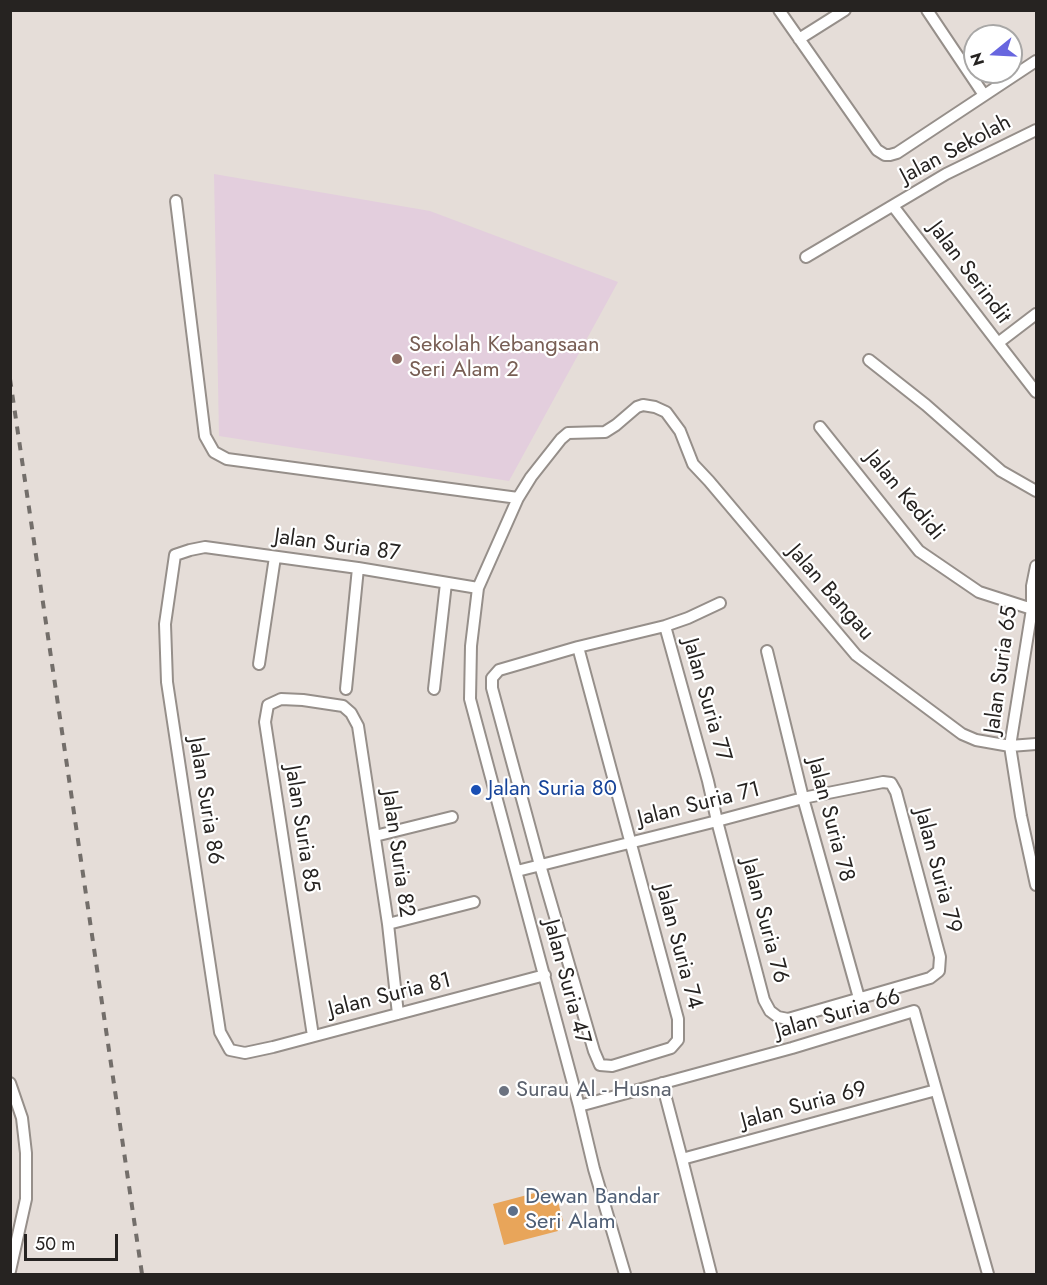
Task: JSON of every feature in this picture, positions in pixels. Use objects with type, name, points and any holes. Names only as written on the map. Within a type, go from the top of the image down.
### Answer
[{"type":"street","points":[[779,10],[877,150],[890,155],[897,153],[1036,61]]},
{"type":"street","points":[[799,39],[845,10]]},
{"type":"street","points":[[927,10],[984,95]]},
{"type":"street","name":"Jalan Sekolah","points":[[806,257],[946,174],[1036,130]]},
{"type":"street","points":[[176,201],[205,436],[214,452],[226,459],[518,498]]},
{"type":"street","name":"Jalan Serindit","points":[[893,206],[1036,392]]},
{"type":"street","points":[[998,343],[1036,314]]},
{"type":"street","points":[[869,360],[926,405],[1001,471],[1036,491]]},
{"type":"street","name":"Jalan Suria 47","points":[[625,1275],[594,1169],[470,699],[471,646],[478,588],[518,498],[553,448],[568,433],[605,432],[637,407],[655,406],[666,412]]},
{"type":"street","name":"Jalan Bangau","points":[[666,412],[680,431],[693,465],[856,655],[962,734],[976,740],[1010,746],[1036,744]]},
{"type":"street","name":"Jalan Kedidi","points":[[820,427],[919,551],[979,592],[1032,609]]},
{"type":"street","name":"Jalan Suria 87","points":[[190,550],[205,548],[275,557],[478,588]]},
{"type":"street","name":"Jalan Suria 86","points":[[190,550],[175,555],[165,624],[167,682],[220,1032],[230,1050],[245,1053]]},
{"type":"street","points":[[259,664],[275,557]]},
{"type":"street","name":"Jalan Suria 65","points":[[1036,566],[1032,609],[1010,746],[1020,816],[1036,885]]},
{"type":"street","points":[[346,689],[358,568]]},
{"type":"street","points":[[434,689],[446,583]]},
{"type":"street","points":[[540,865],[492,688],[492,678],[500,670],[578,647],[665,626],[720,603]]},
{"type":"street","name":"Jalan Suria 77","points":[[665,626],[717,821]]},
{"type":"street","points":[[578,647],[630,843]]},
{"type":"street","name":"Jalan Suria 78","points":[[767,651],[803,798],[859,998]]},
{"type":"street","name":"Jalan Suria 85","points":[[313,1036],[265,722],[268,705],[281,699],[343,706]]},
{"type":"street","name":"Jalan Suria 82","points":[[343,706],[351,713],[358,726],[388,924],[398,1014]]},
{"type":"street","name":"Jalan Suria 71","points":[[517,871],[803,798],[883,782],[891,783]]},
{"type":"street","name":"Jalan Suria 79","points":[[859,998],[930,978],[939,971],[940,957],[896,792],[891,783]]},
{"type":"street","points":[[375,836],[452,816]]},
{"type":"street","name":"Jalan Suria 76","points":[[717,821],[764,1000],[770,1011],[778,1017],[788,1019],[859,998]]},
{"type":"street","name":"Jalan Suria 74","points":[[540,865],[594,1051],[600,1065],[612,1066],[671,1048],[678,1040],[678,1019],[630,843]]},
{"type":"street","points":[[388,924],[474,902]]},
{"type":"street","name":"Jalan Suria 81","points":[[245,1053],[544,975]]},
{"type":"street","name":"Jalan Suria 66","points":[[579,1106],[792,1048],[914,1011],[988,1275]]},
{"type":"street","points":[[10,1083],[22,1118],[26,1153],[26,1198],[10,1271]]},
{"type":"street","points":[[662,1083],[711,1275]]},
{"type":"street","name":"Jalan Suria 69","points":[[682,1159],[936,1090]]},
{"type":"shaded area","name":"Sekolah Kebangsaan Seri Alam 2","points":[[214,174],[430,211],[618,282],[509,481],[219,436]]},
{"type":"building","points":[[546,1190],[548,1196],[556,1194],[563,1221],[556,1223],[558,1231],[504,1245],[493,1204]]},
{"type":"railway","points":[[10,379],[142,1274]]},
{"type":"place","name":"Sekolah Kebangsaan Seri Alam 2","points":[[397,359]]},
{"type":"place","name":"Jalan Suria 80","points":[[476,790]]},
{"type":"place","name":"Surau Al - Husna","points":[[504,1091]]},
{"type":"place","name":"Dewan Bandar Seri Alam","points":[[513,1211]]}]
